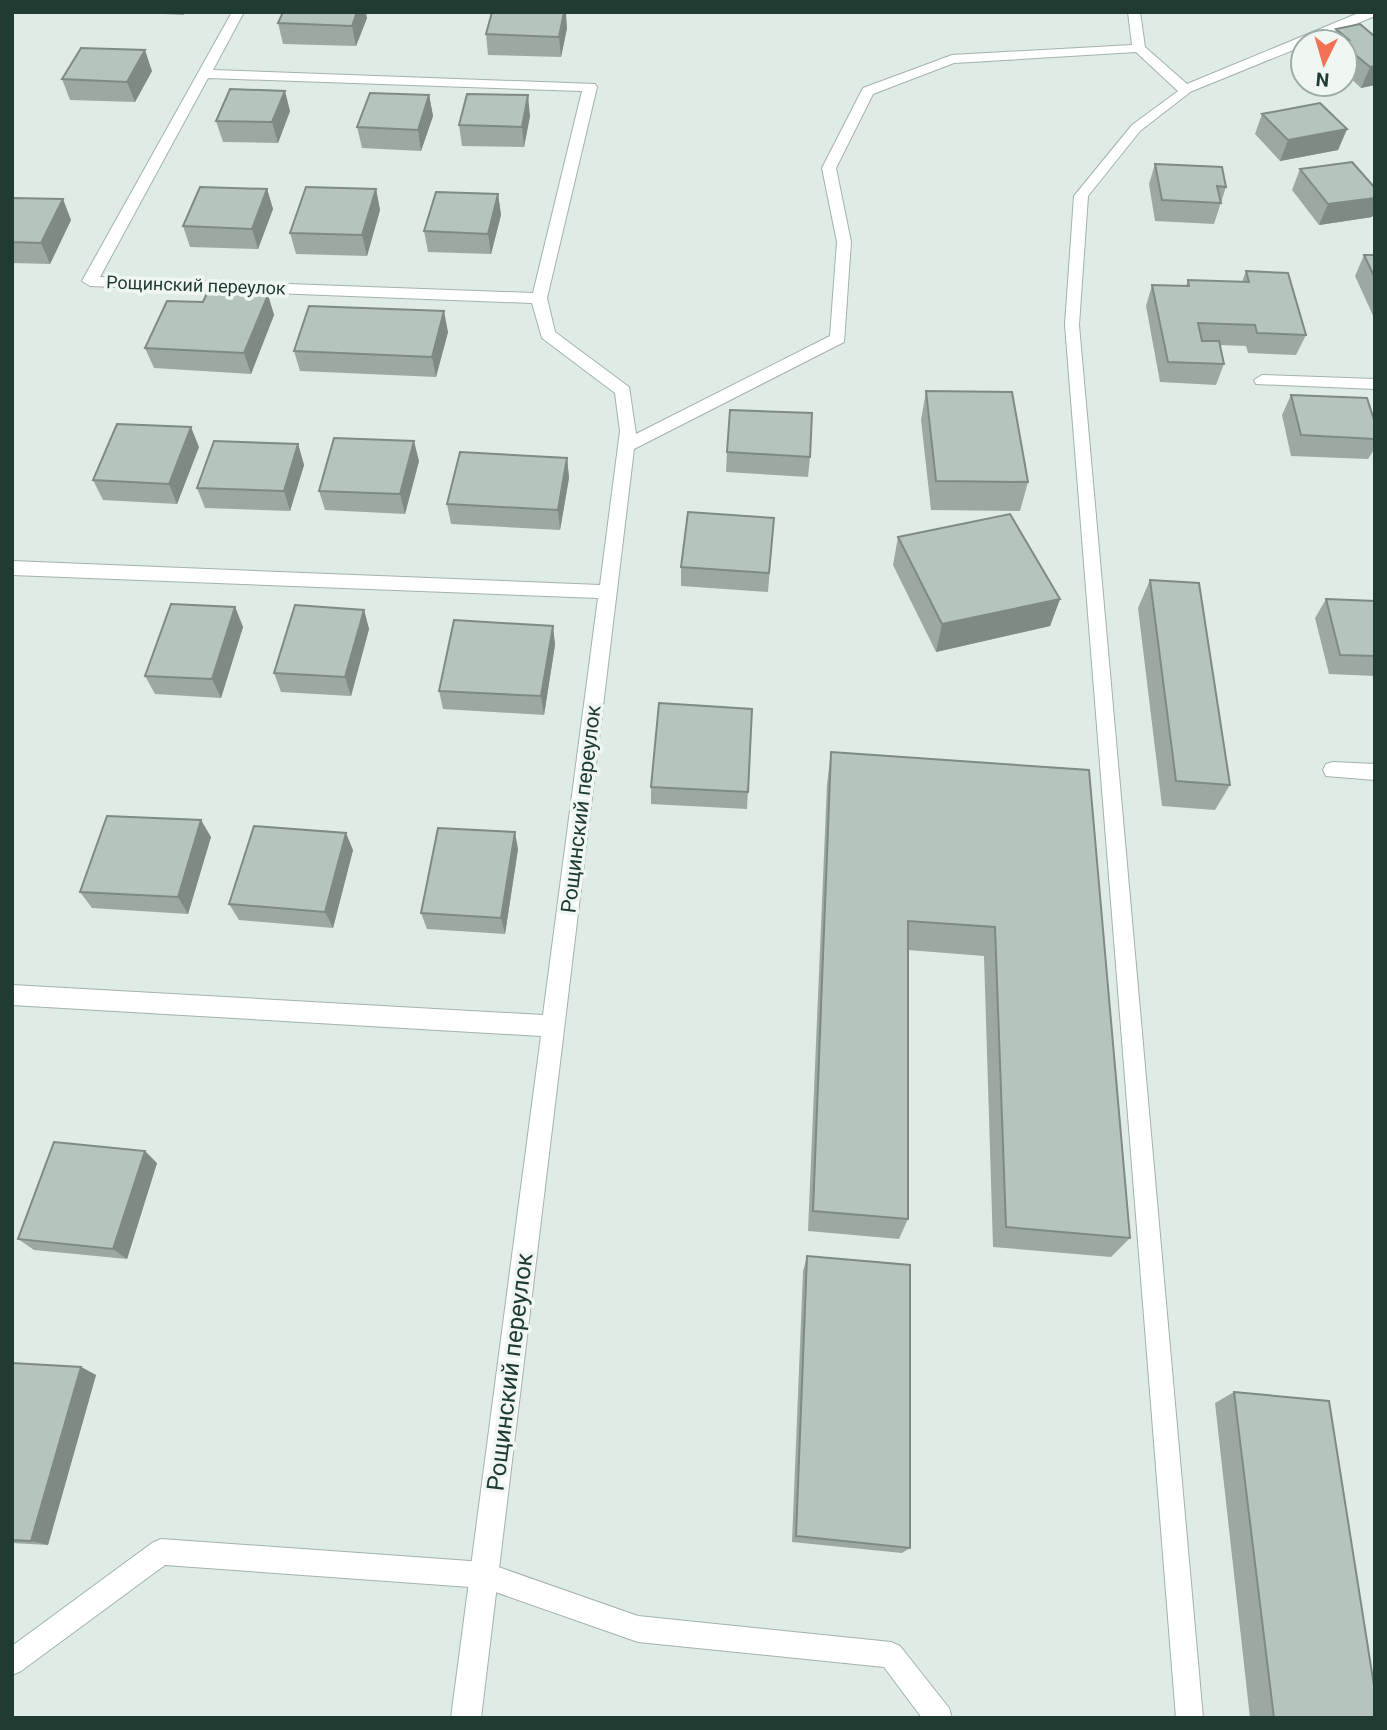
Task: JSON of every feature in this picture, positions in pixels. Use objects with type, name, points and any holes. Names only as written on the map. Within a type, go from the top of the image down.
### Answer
[{"type":"street","name":"Рощинский переулок","points":[[238,12],[90,281],[539,298]]},
{"type":"street","points":[[1134,12],[1139,48],[1185,90],[1373,12]]},
{"type":"street","points":[[626,446],[838,338],[844,242],[828,168],[867,91],[952,59],[1139,48]]},
{"type":"street","name":"Рощинский переулок","points":[[206,74],[590,87],[539,298],[548,334],[623,391],[628,431],[466,1718]]},
{"type":"street","points":[[1262,380],[1375,384]]},
{"type":"street","points":[[12,568],[608,593]]},
{"type":"street","points":[[1333,770],[1375,772]]},
{"type":"street","points":[[12,995],[553,1026]]},
{"type":"lane","points":[[1185,90],[1136,128],[1081,196],[1072,325],[1190,1718]]},
{"type":"lane","points":[[12,1662],[161,1552],[484,1576],[638,1629],[891,1655],[939,1718]]},
{"type":"building","points":[[283,12],[357,12],[352,26],[278,23]]},
{"type":"building","points":[[492,12],[564,12],[559,37],[486,34]]},
{"type":"building","points":[[1360,24],[1375,34],[1375,66],[1370,67],[1359,58],[1359,28],[1341,28]]},
{"type":"building","points":[[81,48],[145,50],[127,82],[62,79]]},
{"type":"building","points":[[230,89],[285,91],[272,122],[216,121]]},
{"type":"building","points":[[370,93],[429,95],[418,130],[357,127]]},
{"type":"building","points":[[467,94],[528,95],[522,127],[459,125]]},
{"type":"building","points":[[1320,103],[1347,129],[1288,140],[1262,114]]},
{"type":"building","points":[[1352,162],[1375,188],[1375,198],[1328,204],[1300,169]]},
{"type":"building","points":[[1155,164],[1222,167],[1226,187],[1217,186],[1221,203],[1162,200]]},
{"type":"building","points":[[200,187],[267,189],[252,229],[183,226]]},
{"type":"building","points":[[306,187],[376,189],[362,235],[290,233]]},
{"type":"building","points":[[436,192],[498,194],[488,234],[424,231]]},
{"type":"building","points":[[12,198],[63,199],[41,243],[12,242]]},
{"type":"building","points":[[1364,255],[1375,255],[1375,278]]},
{"type":"building","points":[[1246,271],[1288,273],[1306,335],[1257,333],[1255,325],[1198,323],[1202,341],[1219,341],[1224,364],[1168,362],[1152,285],[1189,286],[1188,280],[1249,282]]},
{"type":"building","points":[[208,291],[268,295],[244,353],[145,348],[167,301],[203,302]]},
{"type":"building","points":[[309,306],[444,311],[432,357],[294,351]]},
{"type":"building","points":[[926,391],[1012,392],[1028,482],[936,481]]},
{"type":"building","points":[[1291,395],[1367,398],[1375,423],[1375,439],[1301,435]]},
{"type":"building","points":[[730,410],[812,413],[810,457],[727,452]]},
{"type":"building","points":[[117,424],[191,427],[169,484],[93,480]]},
{"type":"building","points":[[334,438],[414,441],[400,494],[319,491]]},
{"type":"building","points":[[214,441],[298,444],[284,491],[197,488]]},
{"type":"building","points":[[460,452],[567,458],[558,510],[447,504]]},
{"type":"building","points":[[688,512],[774,518],[769,573],[681,567]]},
{"type":"building","points":[[1010,514],[1060,599],[942,624],[898,537]]},
{"type":"building","points":[[1150,580],[1199,583],[1230,785],[1176,781]]},
{"type":"building","points":[[1326,599],[1375,601],[1375,656],[1340,655]]},
{"type":"building","points":[[171,604],[235,607],[212,679],[145,676]]},
{"type":"building","points":[[295,605],[364,610],[345,677],[274,673]]},
{"type":"building","points":[[454,620],[553,626],[541,696],[439,691]]},
{"type":"building","points":[[659,703],[752,709],[748,792],[651,787]]},
{"type":"building","points":[[831,752],[1089,770],[1130,1238],[1006,1227],[995,927],[908,921],[908,1219],[813,1211]]},
{"type":"building","points":[[107,816],[201,820],[178,897],[80,892]]},
{"type":"building","points":[[254,826],[346,833],[325,912],[229,904]]},
{"type":"building","points":[[438,828],[515,832],[501,918],[421,913]]},
{"type":"building","points":[[54,1142],[145,1151],[113,1249],[18,1239]]},
{"type":"building","points":[[807,1256],[910,1265],[910,1548],[796,1536]]},
{"type":"building","points":[[12,1363],[81,1367],[31,1541],[12,1540]]},
{"type":"building","points":[[1234,1392],[1329,1401],[1375,1692],[1375,1718],[1274,1718]]}]
